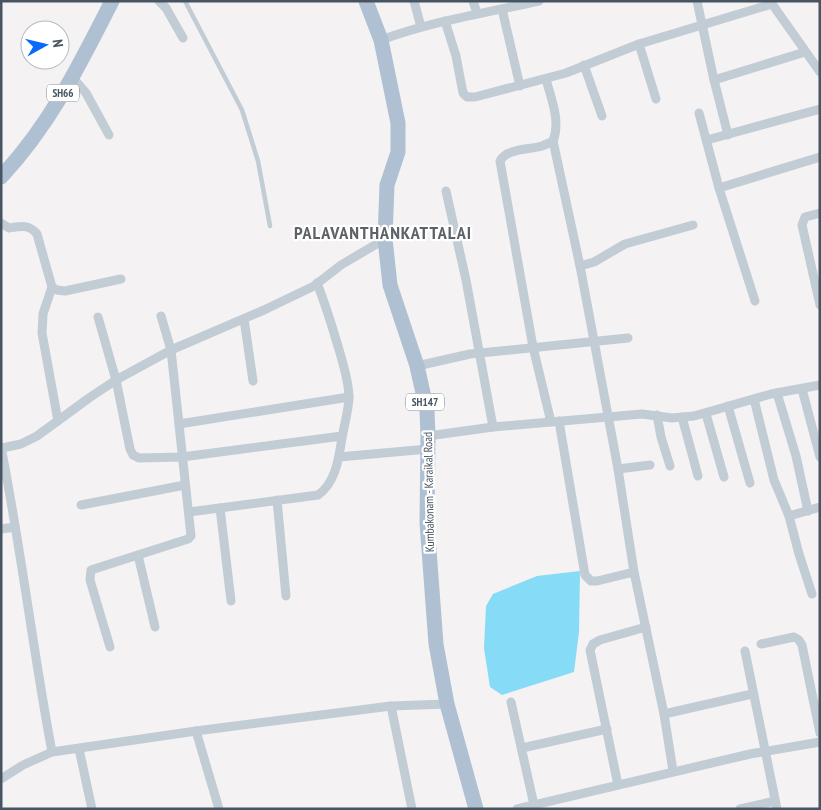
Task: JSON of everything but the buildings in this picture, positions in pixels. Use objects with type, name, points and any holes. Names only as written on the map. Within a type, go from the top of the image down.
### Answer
[{"type":"main road","name":"SH66","points":[[1,177],[33,141],[73,78],[112,1]]},
{"type":"main road","name":"Kumbakonam - Karaikal Road","points":[[366,1],[381,40],[398,123],[398,152],[387,185],[385,239],[390,285],[417,366],[427,411],[427,523],[436,644],[447,704],[476,809]]},
{"type":"street","points":[[159,1],[166,8],[183,38]]},
{"type":"street","points":[[414,1],[421,26]]},
{"type":"street","points":[[473,1],[477,13]]},
{"type":"street","points":[[381,40],[421,26],[538,1]]},
{"type":"street","points":[[697,1],[728,135]]},
{"type":"street","points":[[445,21],[456,56],[464,93],[467,97],[475,97],[566,73],[639,44],[771,3],[820,72]]},
{"type":"street","points":[[502,9],[520,86]]},
{"type":"street","points":[[639,44],[656,99]]},
{"type":"street","points":[[714,80],[805,52]]},
{"type":"street","points":[[584,65],[602,116]]},
{"type":"street","points":[[73,78],[89,99],[109,135]]},
{"type":"street","points":[[546,79],[556,116],[556,132],[553,141],[580,266],[618,469],[634,572],[664,714],[673,771]]},
{"type":"street","points":[[707,140],[820,109]]},
{"type":"street","points":[[699,114],[719,188],[755,301]]},
{"type":"street","points":[[553,141],[541,146],[510,153],[503,156],[500,161],[533,347],[555,422],[585,575],[591,581],[597,581],[634,572]]},
{"type":"street","points":[[719,188],[820,157]]},
{"type":"street","points":[[446,190],[480,353],[493,427]]},
{"type":"street","points":[[820,213],[805,217],[802,225],[820,305]]},
{"type":"street","points":[[1,223],[8,228],[25,226],[32,228],[37,234],[52,287],[43,314],[42,333],[58,421]]},
{"type":"street","points":[[580,266],[594,262],[625,244],[693,225]]},
{"type":"street","points":[[52,752],[38,678],[1,448],[21,444],[37,436],[88,398],[116,380],[171,350],[244,319],[317,283],[341,265],[385,239]]},
{"type":"street","points":[[52,287],[65,291],[121,279]]},
{"type":"street","points":[[189,512],[318,495],[325,490],[332,480],[347,418],[349,397],[341,356],[317,283]]},
{"type":"street","points":[[98,316],[116,380],[130,449],[133,455],[139,458],[182,457],[342,436]]},
{"type":"street","points":[[110,647],[90,574],[91,570],[188,539],[191,536],[171,350],[161,316]]},
{"type":"street","points":[[244,319],[254,381]]},
{"type":"street","points":[[417,366],[480,353],[628,338]]},
{"type":"street","points":[[339,457],[428,442],[493,427],[642,414],[672,418],[706,414],[754,399],[820,385]]},
{"type":"street","points":[[802,389],[820,457]]},
{"type":"street","points":[[778,393],[796,456],[808,511]]},
{"type":"street","points":[[179,424],[349,397]]},
{"type":"street","points":[[754,399],[774,480],[789,516],[812,594]]},
{"type":"street","points":[[728,406],[750,484]]},
{"type":"street","points":[[706,414],[724,477]]},
{"type":"street","points":[[657,416],[670,466]]},
{"type":"street","points":[[682,416],[698,476]]},
{"type":"street","points":[[618,469],[650,465]]},
{"type":"street","points":[[81,505],[185,485]]},
{"type":"street","points":[[277,500],[286,596]]},
{"type":"street","points":[[789,516],[820,507]]},
{"type":"street","points":[[220,508],[231,601]]},
{"type":"street","points":[[1,530],[15,527]]},
{"type":"street","points":[[138,555],[155,627]]},
{"type":"street","points":[[618,785],[590,650],[593,644],[600,640],[646,627]]},
{"type":"street","points":[[761,644],[794,637],[799,640],[816,692],[820,733]]},
{"type":"street","points":[[740,809],[776,805],[752,694],[745,651]]},
{"type":"street","points":[[664,714],[752,694]]},
{"type":"street","points":[[511,702],[534,805]]},
{"type":"street","points":[[1,779],[23,765],[52,752],[79,750],[196,731],[391,706],[447,704]]},
{"type":"street","points":[[391,706],[412,809]]},
{"type":"street","points":[[522,748],[607,729]]},
{"type":"street","points":[[196,731],[219,809]]},
{"type":"street","points":[[517,809],[673,771],[750,754],[820,742]]},
{"type":"street","points":[[79,750],[92,809]]},
{"type":"lane","points":[[185,1],[242,110],[258,162],[270,226]]},
{"type":"water","points":[[580,571],[579,632],[574,672],[502,695],[490,687],[484,648],[486,606],[493,594],[537,576]]},
{"type":"district","name":"PALAVANTHANKATTALAI","points":[[383,233]]}]
